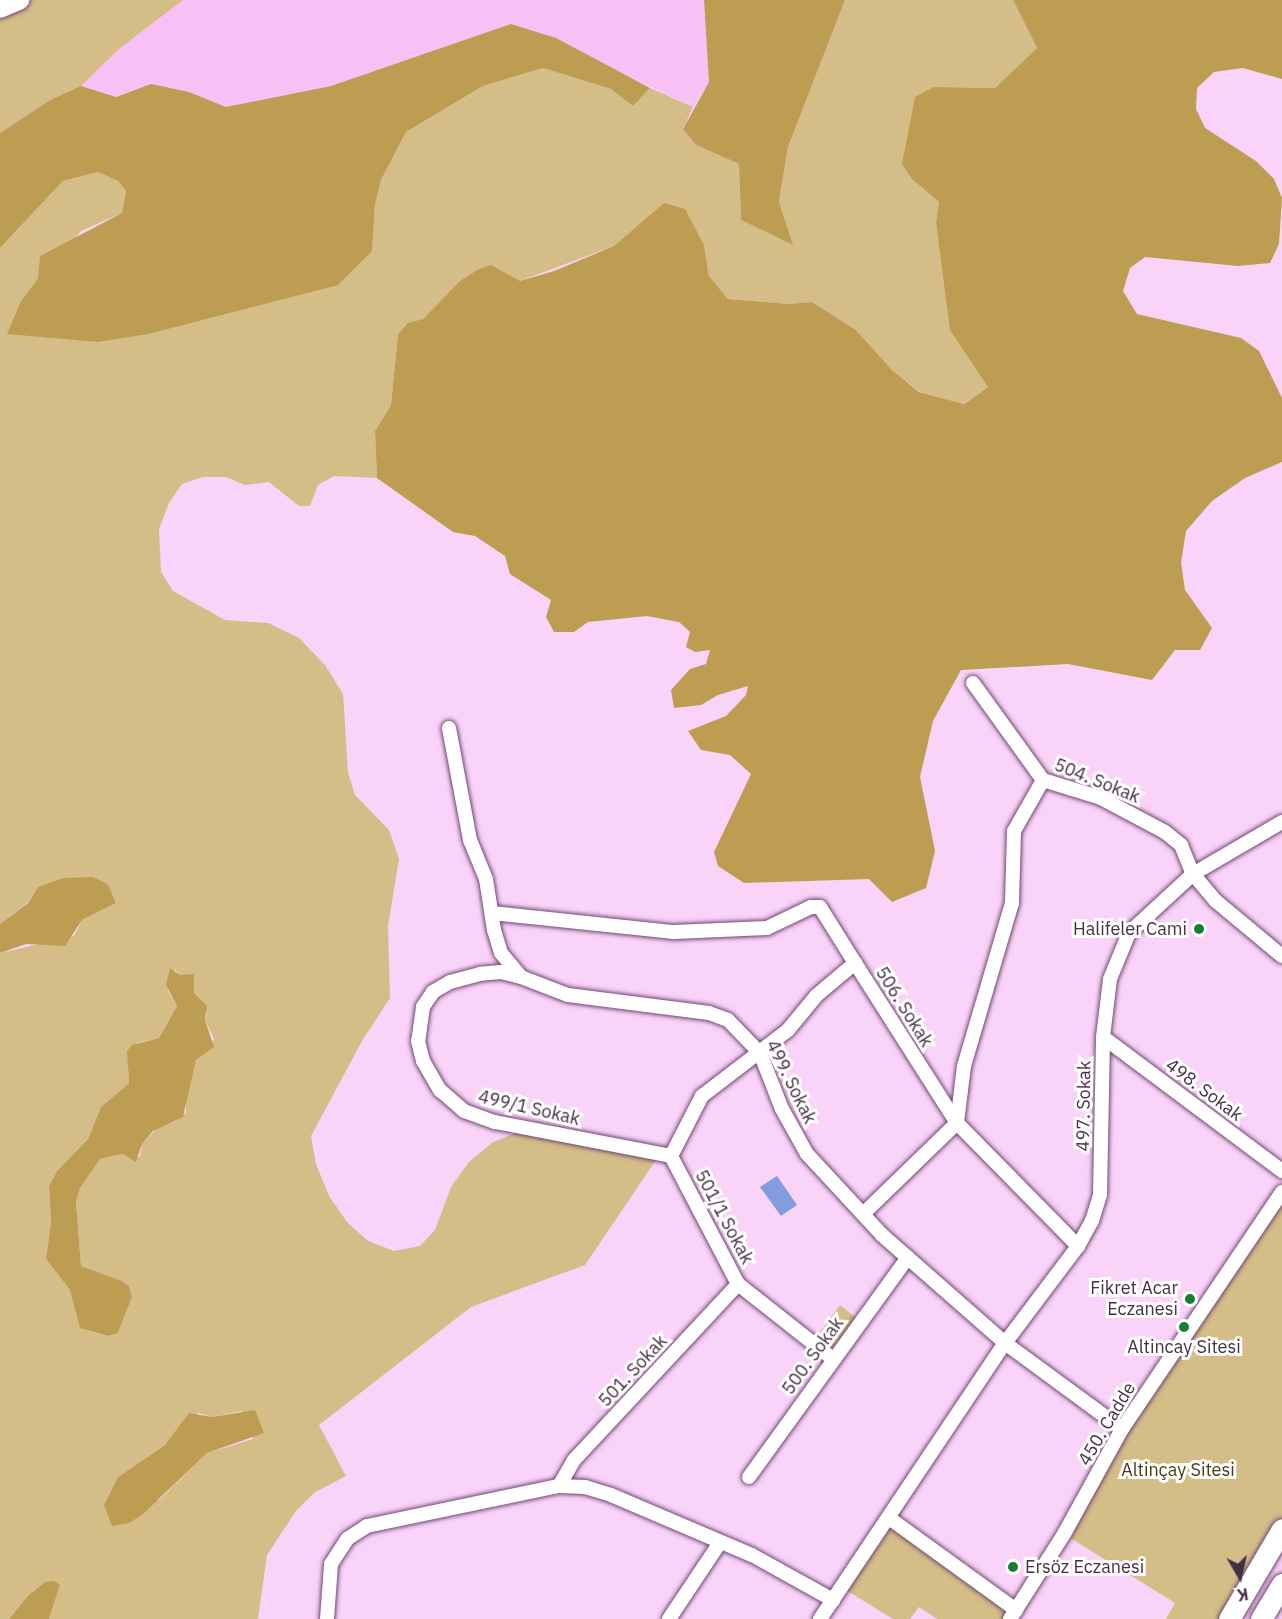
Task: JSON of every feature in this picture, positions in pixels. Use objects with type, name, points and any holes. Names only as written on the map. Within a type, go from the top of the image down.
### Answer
[{"type":"main road","points":[[1229,1619],[1282,1529]]},
{"type":"main road","points":[[1261,1619],[1282,1584]]},
{"type":"street","points":[[0,8],[19,0]]},
{"type":"street","name":"504. Sokak","points":[[973,683],[1043,780],[1101,798],[1165,832],[1181,845],[1193,874],[1216,901],[1282,956]]},
{"type":"street","name":"499. Sokak","points":[[449,728],[470,840],[486,879],[501,952],[521,977],[543,988],[585,998],[709,1013],[728,1020],[760,1053],[782,1109],[807,1155],[863,1214],[908,1257],[1005,1342],[1122,1429]]},
{"type":"street","points":[[863,1214],[957,1123],[964,1066],[1012,903],[1014,831],[1043,780]]},
{"type":"street","name":"497. Sokak","points":[[820,1619],[1005,1342],[1078,1246],[1092,1221],[1100,1195],[1103,1037],[1110,980],[1129,933],[1193,874],[1282,822]]},
{"type":"street","points":[[492,913],[674,932],[767,928],[812,907],[820,908],[855,963]]},
{"type":"street","name":"506. Sokak","points":[[671,1156],[702,1096],[788,1030],[817,995],[855,963],[957,1123],[1078,1246]]},
{"type":"street","name":"499/1 Sokak","points":[[521,977],[501,972],[480,974],[450,982],[433,992],[423,1007],[418,1041],[423,1061],[440,1090],[464,1111],[495,1122],[671,1156]]},
{"type":"street","name":"498. Sokak","points":[[1103,1037],[1282,1171]]},
{"type":"street","name":"501/1 Sokak","points":[[671,1156],[738,1284],[833,1359]]},
{"type":"street","name":"450. Cadde","points":[[1013,1614],[1122,1429],[1282,1192]]},
{"type":"street","name":"500. Sokak","points":[[749,1477],[908,1257]]},
{"type":"street","name":"501. Sokak","points":[[559,1486],[574,1460],[738,1284]]},
{"type":"street","points":[[327,1619],[331,1564],[347,1539],[367,1526],[559,1486],[585,1487],[611,1495],[719,1544],[752,1555],[833,1600]]},
{"type":"street","points":[[889,1518],[1013,1614]]},
{"type":"street","points":[[669,1619],[719,1544]]},
{"type":"shaded area","points":[[183,0],[704,0],[709,82],[693,107],[584,55],[556,38],[511,24],[331,86],[226,108],[189,92],[134,89],[116,97],[81,86],[119,49]]},
{"type":"shaded area","points":[[704,0],[845,0],[788,147],[779,202],[793,245],[741,220],[739,164],[696,145],[683,129],[709,82]]},
{"type":"shaded area","points":[[1013,0],[1282,0],[1282,79],[1243,68],[1214,72],[1197,88],[1196,109],[1205,128],[1256,161],[1274,179],[1282,198],[1279,244],[1270,263],[1238,266],[1145,257],[1130,268],[1123,291],[1137,314],[1241,338],[1259,351],[1282,398],[1282,462],[1245,478],[1212,501],[1186,531],[1181,563],[1185,590],[1212,628],[1200,650],[1175,650],[1152,680],[1068,664],[961,670],[933,721],[920,777],[935,851],[926,888],[892,902],[869,879],[744,883],[718,866],[714,852],[751,774],[730,755],[701,750],[688,731],[726,716],[746,695],[748,686],[718,695],[701,705],[674,708],[671,690],[690,669],[706,664],[710,650],[695,652],[686,647],[690,632],[679,622],[647,616],[588,622],[574,632],[554,632],[546,617],[551,600],[510,574],[505,556],[475,536],[453,532],[377,478],[375,431],[391,405],[398,334],[408,323],[423,319],[460,281],[479,269],[491,265],[520,281],[554,271],[614,246],[664,203],[685,209],[704,245],[709,276],[728,299],[788,304],[812,302],[856,330],[892,370],[919,392],[964,404],[988,387],[950,330],[936,222],[939,202],[912,179],[902,164],[915,97],[934,87],[995,88],[1037,48]]},
{"type":"shaded area","points":[[511,24],[556,38],[650,88],[633,106],[611,89],[543,68],[483,86],[406,132],[381,180],[375,205],[372,251],[338,285],[148,334],[98,342],[7,334],[21,301],[38,279],[40,256],[122,213],[126,191],[118,181],[98,172],[63,181],[0,248],[0,133],[50,100],[81,86],[116,97],[151,84],[189,92],[226,107],[331,86]]},
{"type":"shaded area","points":[[93,877],[108,884],[116,903],[82,920],[65,946],[26,944],[0,953],[0,924],[28,903],[38,887],[64,878]]},
{"type":"shaded area","points":[[170,968],[180,975],[194,974],[194,993],[207,1006],[205,1020],[214,1047],[196,1060],[183,1117],[153,1131],[142,1144],[136,1162],[123,1154],[100,1159],[80,1188],[76,1202],[81,1266],[122,1281],[129,1286],[132,1297],[118,1333],[108,1336],[80,1328],[70,1290],[46,1259],[51,1222],[49,1186],[57,1171],[88,1139],[101,1107],[129,1083],[127,1051],[132,1045],[159,1038],[177,1006],[166,985]]},
{"type":"shaded area","points":[[255,1410],[264,1433],[207,1453],[142,1515],[129,1523],[112,1526],[104,1505],[118,1477],[165,1445],[189,1413],[212,1417]]},
{"type":"shaded area","points":[[54,1581],[60,1585],[49,1619],[9,1619],[28,1596],[45,1582]]},
{"type":"green space","points":[[0,0],[183,0],[119,49],[81,86],[50,100],[0,133]]},
{"type":"green space","points":[[845,0],[1013,0],[1037,48],[995,88],[934,87],[912,179],[939,202],[936,222],[947,288],[974,364],[988,387],[963,404],[920,392],[892,370],[856,330],[812,302],[788,304],[728,299],[709,276],[704,245],[632,231],[614,246],[520,281],[460,281],[423,319],[408,324],[398,334],[391,405],[375,431],[377,478],[334,476],[318,485],[310,506],[299,506],[269,482],[245,485],[226,477],[203,477],[182,484],[169,503],[159,529],[161,572],[173,591],[225,620],[268,623],[299,638],[325,665],[343,694],[348,772],[355,795],[389,830],[399,859],[388,926],[390,998],[362,1041],[311,1136],[316,1164],[329,1196],[347,1222],[368,1241],[394,1251],[420,1246],[435,1230],[451,1187],[469,1162],[493,1142],[526,1129],[660,1154],[585,1265],[471,1307],[319,1425],[346,1476],[315,1492],[296,1511],[267,1555],[258,1619],[49,1619],[60,1585],[45,1582],[9,1619],[0,1619],[0,953],[74,936],[82,920],[116,903],[108,884],[93,877],[38,887],[28,902],[0,924],[0,248],[63,181],[98,172],[118,181],[126,191],[122,213],[81,231],[21,301],[372,251],[375,205],[381,180],[406,132],[483,86],[543,68],[611,89],[633,106],[650,88],[693,107],[683,129],[696,145],[739,164],[741,220],[792,244],[779,202],[788,147]],"holes":[[[175,970],[180,975],[194,975],[194,993],[207,1013],[205,1020],[214,1039],[209,1050],[196,1060],[186,1093],[186,1112],[176,1121],[159,1126],[142,1144],[140,1156],[133,1160],[123,1154],[100,1159],[80,1188],[76,1202],[81,1266],[122,1281],[129,1286],[132,1297],[118,1333],[108,1336],[89,1331],[70,1290],[46,1259],[51,1222],[49,1186],[57,1171],[88,1139],[101,1107],[129,1083],[128,1066],[137,1043],[159,1038],[177,1006],[168,991],[169,974]],[[242,1411],[253,1439],[207,1453],[159,1500],[104,1505],[118,1477],[165,1445],[198,1413],[212,1417]]]},
{"type":"green space","name":"Altinçay Sitesi","points":[[1282,1192],[1282,1529],[1229,1619],[1166,1619],[1175,1603],[1064,1534],[1122,1429]]},
{"type":"green space","points":[[840,1305],[856,1318],[835,1348],[818,1335]]},
{"type":"green space","points":[[889,1518],[1016,1610],[1010,1619],[937,1619],[919,1607],[910,1619],[893,1619],[841,1587]]},
{"type":"water","points":[[777,1176],[797,1205],[781,1216],[760,1187]]},
{"type":"place","name":"Halifeler Cami","points":[[1199,929]]},
{"type":"place","name":"Fikret Acar Eczanesi","points":[[1190,1299]]},
{"type":"place","name":"Altincay Sitesi","points":[[1184,1327]]},
{"type":"place","name":"Ersöz Eczanesi","points":[[1013,1567]]}]
